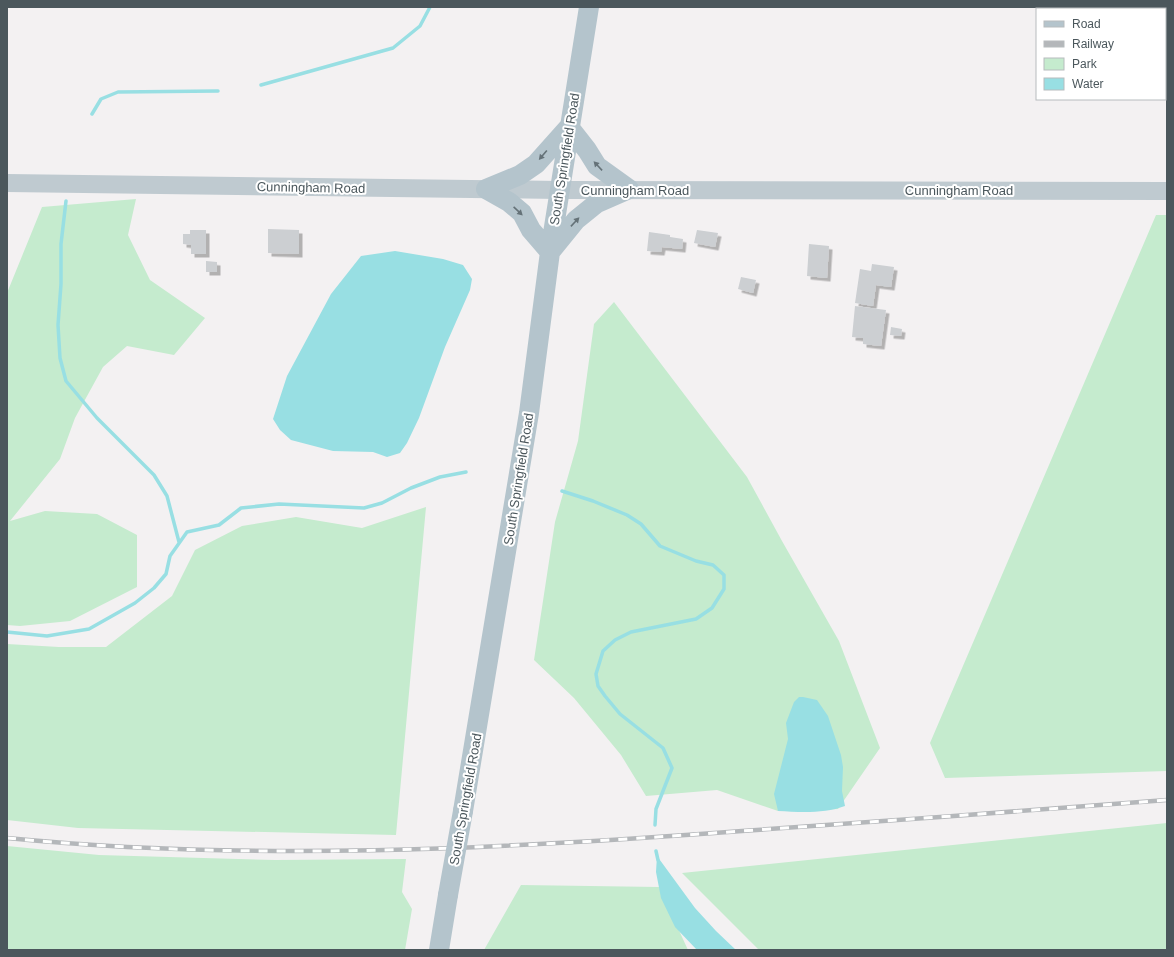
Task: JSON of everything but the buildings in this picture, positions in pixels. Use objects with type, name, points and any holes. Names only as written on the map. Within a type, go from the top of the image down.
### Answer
[{"type":"main road","name":"South Springfield Road","points":[[439,950],[529,413],[559,190],[588,7]]},
{"type":"main road","points":[[486,189],[520,175],[536,164],[569,126],[597,166],[629,190]]},
{"type":"main road","name":"Cunningham Road","points":[[7,183],[559,190],[1167,191]]},
{"type":"main road","points":[[486,189],[508,202],[522,213],[531,230],[550,252],[576,220],[597,203],[629,190]]},
{"type":"green space","points":[[136,199],[128,235],[150,280],[205,318],[174,355],[127,346],[103,367],[75,418],[60,459],[10,521],[45,511],[97,514],[137,535],[137,587],[70,621],[20,626],[7,625],[7,293],[42,207]]},
{"type":"green space","points":[[1156,215],[1167,215],[1167,771],[945,778],[930,743]]},
{"type":"green space","points":[[614,302],[747,477],[839,641],[880,748],[838,809],[778,811],[717,790],[646,796],[621,755],[574,698],[534,660],[555,522],[578,441],[594,324]]},
{"type":"green space","points":[[426,507],[396,835],[78,828],[7,820],[7,644],[59,647],[106,647],[172,596],[195,550],[242,526],[296,517],[362,528]]},
{"type":"green space","points":[[1167,823],[1167,950],[759,950],[682,873]]},
{"type":"green space","points":[[7,846],[99,855],[275,860],[406,859],[402,892],[412,909],[405,950],[7,950]]},
{"type":"green space","points":[[521,885],[659,887],[688,950],[484,950]]},
{"type":"water","points":[[395,251],[443,259],[463,265],[472,279],[470,290],[445,347],[419,418],[407,443],[400,453],[387,457],[373,452],[333,451],[291,440],[280,430],[273,419],[287,376],[331,294],[361,256]]},
{"type":"water","points":[[799,697],[817,700],[828,716],[841,755],[843,767],[842,791],[845,806],[837,809],[820,811],[778,811],[774,794],[788,739],[786,723],[794,702]]},
{"type":"water","points":[[657,856],[695,908],[736,950],[697,950],[675,927],[661,898],[656,872]]},
{"type":"waterway","points":[[261,85],[393,48],[420,26],[430,7]]},
{"type":"waterway","points":[[92,114],[101,99],[118,92],[218,91]]},
{"type":"waterway","points":[[66,201],[61,244],[61,284],[58,325],[60,358],[66,381],[97,418],[154,475],[167,496],[179,542]]},
{"type":"waterway","points":[[7,632],[47,636],[89,629],[135,603],[154,588],[166,574],[170,556],[187,532],[219,525],[241,508],[279,504],[364,508],[382,503],[411,488],[440,477],[466,472]]},
{"type":"waterway","points":[[562,491],[593,501],[627,515],[641,524],[660,546],[696,561],[713,565],[724,575],[724,589],[712,608],[696,619],[631,632],[615,640],[603,651],[596,674],[598,686],[605,696],[620,714],[663,748],[672,768],[656,809],[655,825]]},
{"type":"waterway","points":[[656,851],[658,860]]},
{"type":"railway","points":[[7,838],[191,850],[283,851],[466,847],[650,837],[1167,800]]}]
